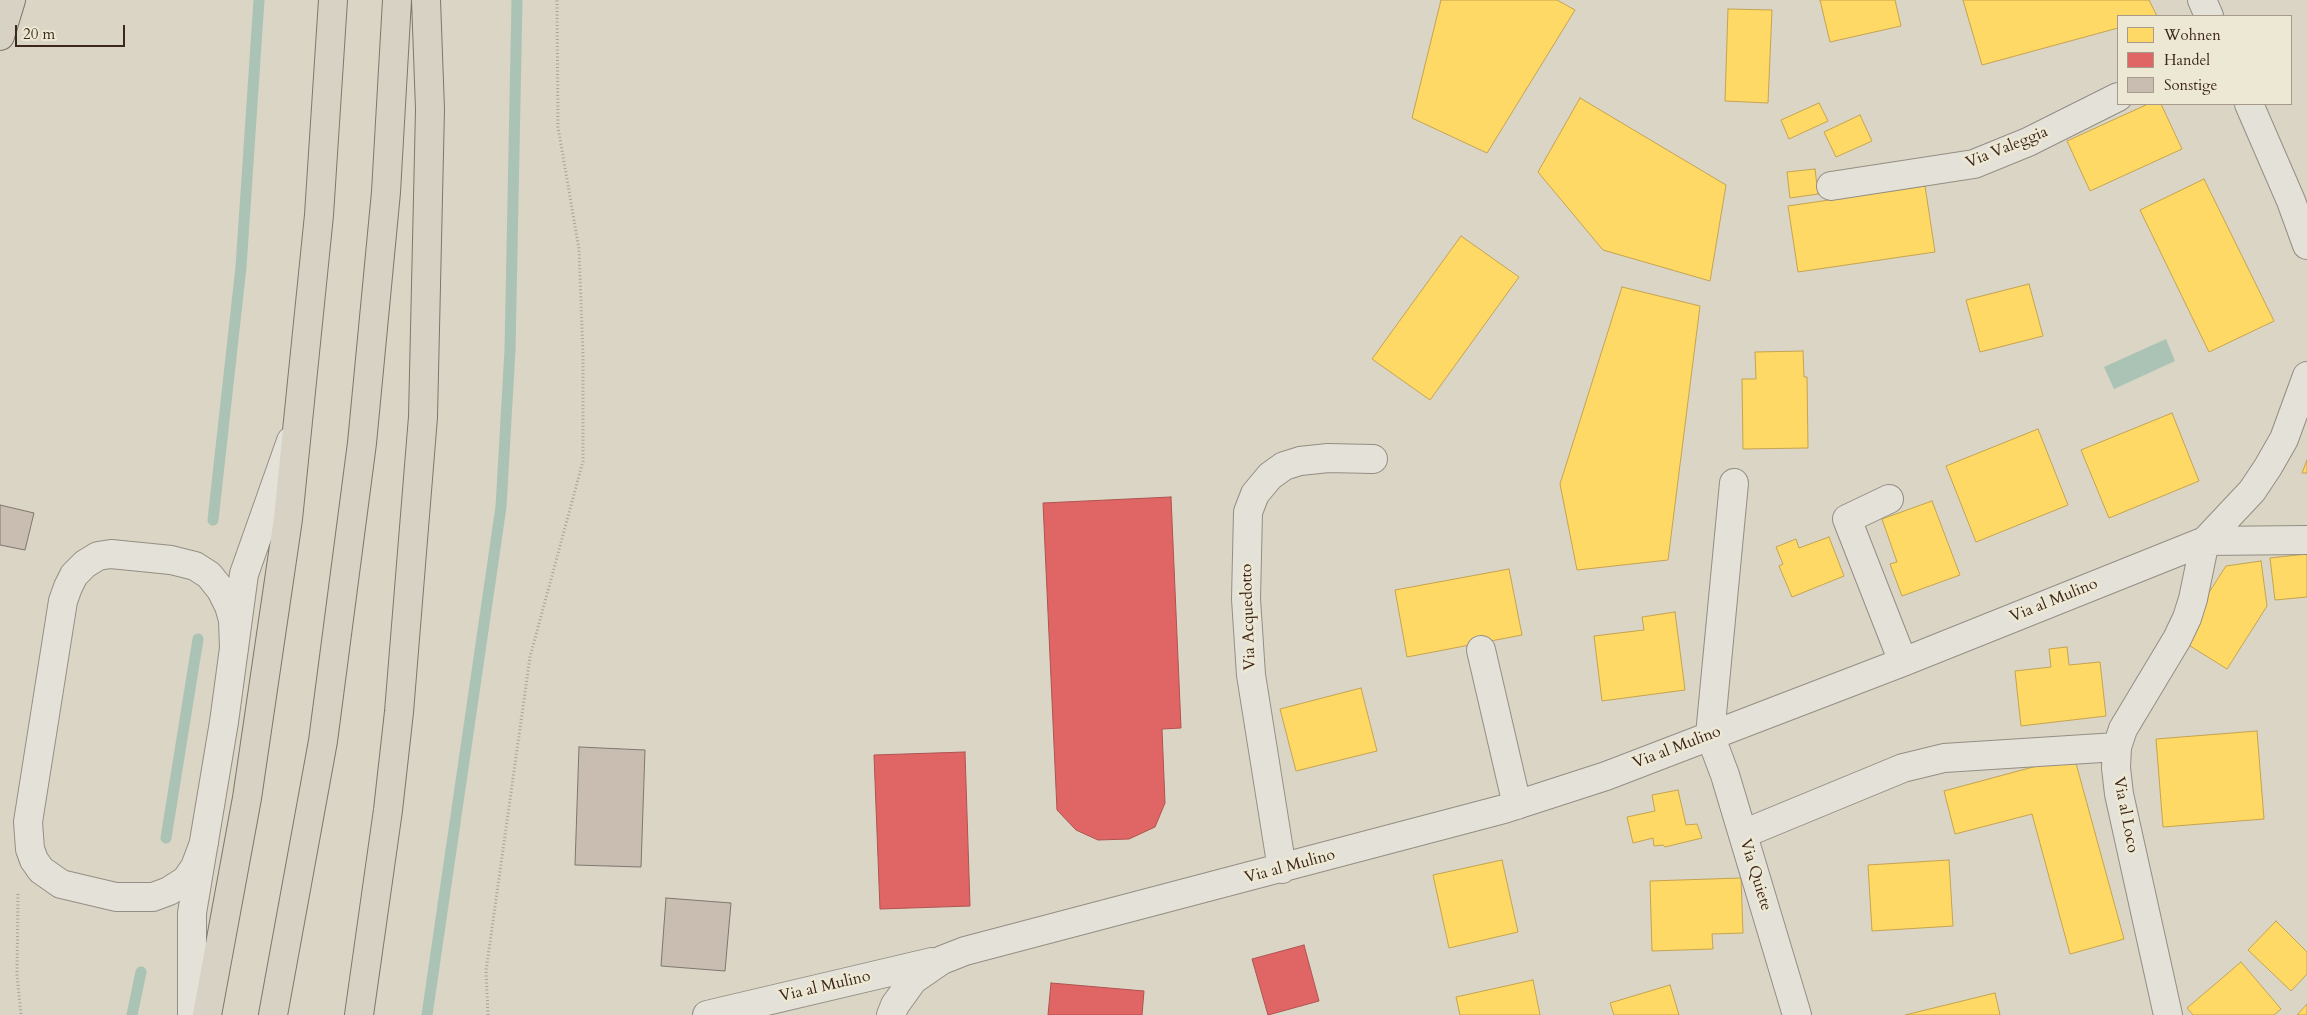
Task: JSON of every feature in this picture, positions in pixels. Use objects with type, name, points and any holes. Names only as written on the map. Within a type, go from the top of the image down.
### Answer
[{"type":"highway","points":[[0,36],[11,0]]},
{"type":"highway","points":[[207,1015],[262,705],[300,416],[319,216],[333,0]]},
{"type":"highway","points":[[273,1015],[322,741],[361,453],[385,201],[397,0]]},
{"type":"highway","points":[[359,1015],[388,810],[398,722],[424,417],[430,109],[426,0]]},
{"type":"street","points":[[2202,0],[2210,15]]},
{"type":"street","name":"Via Valeggia","points":[[1831,186],[1974,164],[2028,142],[2117,98]]},
{"type":"street","points":[[2249,105],[2291,201],[2307,245]]},
{"type":"street","name":"Via al Mulino","points":[[707,1015],[942,960],[1012,938],[1282,869],[1517,805],[1606,776],[1902,662],[2205,541],[2252,491],[2268,467],[2284,439],[2307,376]]},
{"type":"street","points":[[192,1015],[192,913],[244,574],[300,416]]},
{"type":"street","name":"Via Acquedotto","points":[[1282,869],[1251,675],[1246,599],[1248,512],[1255,494],[1270,476],[1284,466],[1300,461],[1328,458],[1373,459]]},
{"type":"street","points":[[1710,735],[1734,483]]},
{"type":"street","points":[[1889,499],[1847,519],[1902,662]]},
{"type":"street","points":[[2205,541],[2307,540]]},
{"type":"street","name":"Via al Loco","points":[[2168,1015],[2119,794],[2116,768],[2117,748],[2123,729],[2177,639],[2187,618],[2194,599],[2205,541]]},
{"type":"street","points":[[204,843],[196,867],[186,880],[169,891],[153,897],[116,897],[61,884],[41,870],[34,860],[29,842],[28,822],[63,601],[74,575],[85,564],[98,556],[126,554],[195,566],[209,576],[221,590],[229,606],[233,620],[234,648]]},
{"type":"street","points":[[1481,650],[1517,805]]},
{"type":"street","name":"Via Quiete","points":[[1710,735],[1725,775],[1797,1015]]},
{"type":"street","points":[[1742,834],[1903,768],[1944,758],[2117,748]]},
{"type":"street","name":"Via al Mulino","points":[[893,1010],[913,980],[942,960]]},
{"type":"path","points":[[488,1015],[486,971],[530,656],[583,461],[583,355],[579,249],[558,127],[557,0]]},
{"type":"path","points":[[21,1015],[16,966],[18,891],[22,874],[34,860]]},
{"type":"shaded area","points":[[2166,339],[2175,361],[2114,389],[2104,367]]},
{"type":"building: Wohnen","points":[[1441,0],[1557,0],[1575,10],[1487,153],[1412,118]]},
{"type":"building: Wohnen","points":[[1820,0],[1895,0],[1901,26],[1830,42]]},
{"type":"building: Wohnen","points":[[1963,0],[2149,0],[2156,15],[2117,15],[2117,28],[1982,65]]},
{"type":"building: Wohnen","points":[[1728,9],[1772,10],[1768,103],[1725,101]]},
{"type":"building: Wohnen","points":[[1580,98],[1726,185],[1710,281],[1603,250],[1538,172]]},
{"type":"building: Wohnen","points":[[1819,103],[1828,121],[1789,139],[1781,120]]},
{"type":"building: Wohnen","points":[[2146,105],[2161,105],[2182,149],[2090,191],[2067,141]]},
{"type":"building: Wohnen","points":[[1860,115],[1872,141],[1836,157],[1824,132]]},
{"type":"building: Wohnen","points":[[1815,169],[1818,194],[1790,198],[1787,172]]},
{"type":"building: Wohnen","points":[[2204,179],[2274,321],[2209,352],[2140,210]]},
{"type":"building: Wohnen","points":[[1925,186],[1935,252],[1798,272],[1788,206]]},
{"type":"building: Wohnen","points":[[1461,236],[1519,277],[1430,400],[1372,359]]},
{"type":"building: Wohnen","points":[[2029,284],[2043,336],[1980,352],[1966,300]]},
{"type":"building: Wohnen","points":[[1622,287],[1700,306],[1668,560],[1577,570],[1560,484]]},
{"type":"building: Wohnen","points":[[1803,351],[1804,377],[1807,377],[1808,448],[1743,449],[1742,379],[1756,379],[1755,352]]},
{"type":"building: Wohnen","points":[[2172,413],[2199,481],[2109,518],[2081,450]]},
{"type":"building: Wohnen","points":[[2038,429],[2068,505],[1976,542],[1946,466]]},
{"type":"building: Wohnen","points":[[2307,460],[2307,473],[2302,473]]},
{"type":"building: Wohnen","points":[[1932,501],[1960,575],[1902,596],[1890,564],[1897,562],[1882,519]]},
{"type":"building: Wohnen","points":[[1829,537],[1844,576],[1792,597],[1779,566],[1783,564],[1776,547],[1796,539],[1799,548]]},
{"type":"building: Wohnen","points":[[2307,554],[2307,597],[2275,600],[2270,558]]},
{"type":"building: Wohnen","points":[[2261,561],[2267,606],[2227,669],[2179,639],[2226,566]]},
{"type":"building: Wohnen","points":[[1509,569],[1522,635],[1407,657],[1395,590]]},
{"type":"building: Wohnen","points":[[1675,612],[1685,690],[1602,701],[1594,636],[1644,630],[1642,617]]},
{"type":"building: Wohnen","points":[[2067,647],[2069,665],[2100,662],[2106,716],[2021,726],[2015,671],[2051,667],[2049,649]]},
{"type":"building: Wohnen","points":[[1361,688],[1377,751],[1296,771],[1280,709]]},
{"type":"building: Wohnen","points":[[2257,731],[2264,819],[2163,827],[2156,739]]},
{"type":"building: Wohnen","points":[[2074,756],[2124,939],[2070,954],[2032,814],[1955,834],[1944,791]]},
{"type":"building: Wohnen","points":[[1678,790],[1686,825],[1697,824],[1702,838],[1665,847],[1663,845],[1654,846],[1653,838],[1633,843],[1627,817],[1655,811],[1652,795]]},
{"type":"building: Wohnen","points":[[1502,860],[1518,932],[1449,948],[1433,875]]},
{"type":"building: Wohnen","points":[[1949,860],[1953,926],[1872,931],[1868,865]]},
{"type":"building: Wohnen","points":[[1741,878],[1743,933],[1712,934],[1713,949],[1652,951],[1650,881]]},
{"type":"building: Wohnen","points":[[2276,921],[2307,952],[2307,974],[2291,991],[2248,950]]},
{"type":"building: Wohnen","points":[[2241,962],[2281,1009],[2274,1015],[2193,1015],[2187,1008]]},
{"type":"building: Wohnen","points":[[1533,980],[1540,1015],[1460,1015],[1456,997]]},
{"type":"building: Wohnen","points":[[1670,985],[1679,1015],[1614,1015],[1610,1003]]},
{"type":"building: Wohnen","points":[[1995,993],[2000,1015],[1905,1015]]},
{"type":"building: Wohnen","points":[[2307,1004],[2307,1015],[2297,1015]]},
{"type":"building: Handel","points":[[1171,497],[1181,728],[1162,729],[1165,803],[1155,827],[1129,839],[1098,840],[1076,830],[1057,810],[1043,503]]},
{"type":"building: Handel","points":[[965,752],[970,906],[880,909],[874,755]]},
{"type":"building: Handel","points":[[1304,945],[1319,1001],[1268,1015],[1252,959]]},
{"type":"building: Handel","points":[[1051,983],[1144,991],[1142,1015],[1048,1015]]},
{"type":"building: Sonstige","points":[[0,505],[34,513],[25,550],[0,545]]},
{"type":"building: Sonstige","points":[[579,747],[645,750],[641,867],[575,865]]},
{"type":"building: Sonstige","points":[[666,898],[731,903],[725,971],[661,966]]},
{"type":"waterway","points":[[213,520],[241,267],[259,0]]},
{"type":"waterway","points":[[427,1015],[501,507],[510,350],[517,0]]},
{"type":"waterway","points":[[166,838],[198,639]]},
{"type":"waterway","points":[[132,1015],[141,972]]}]
